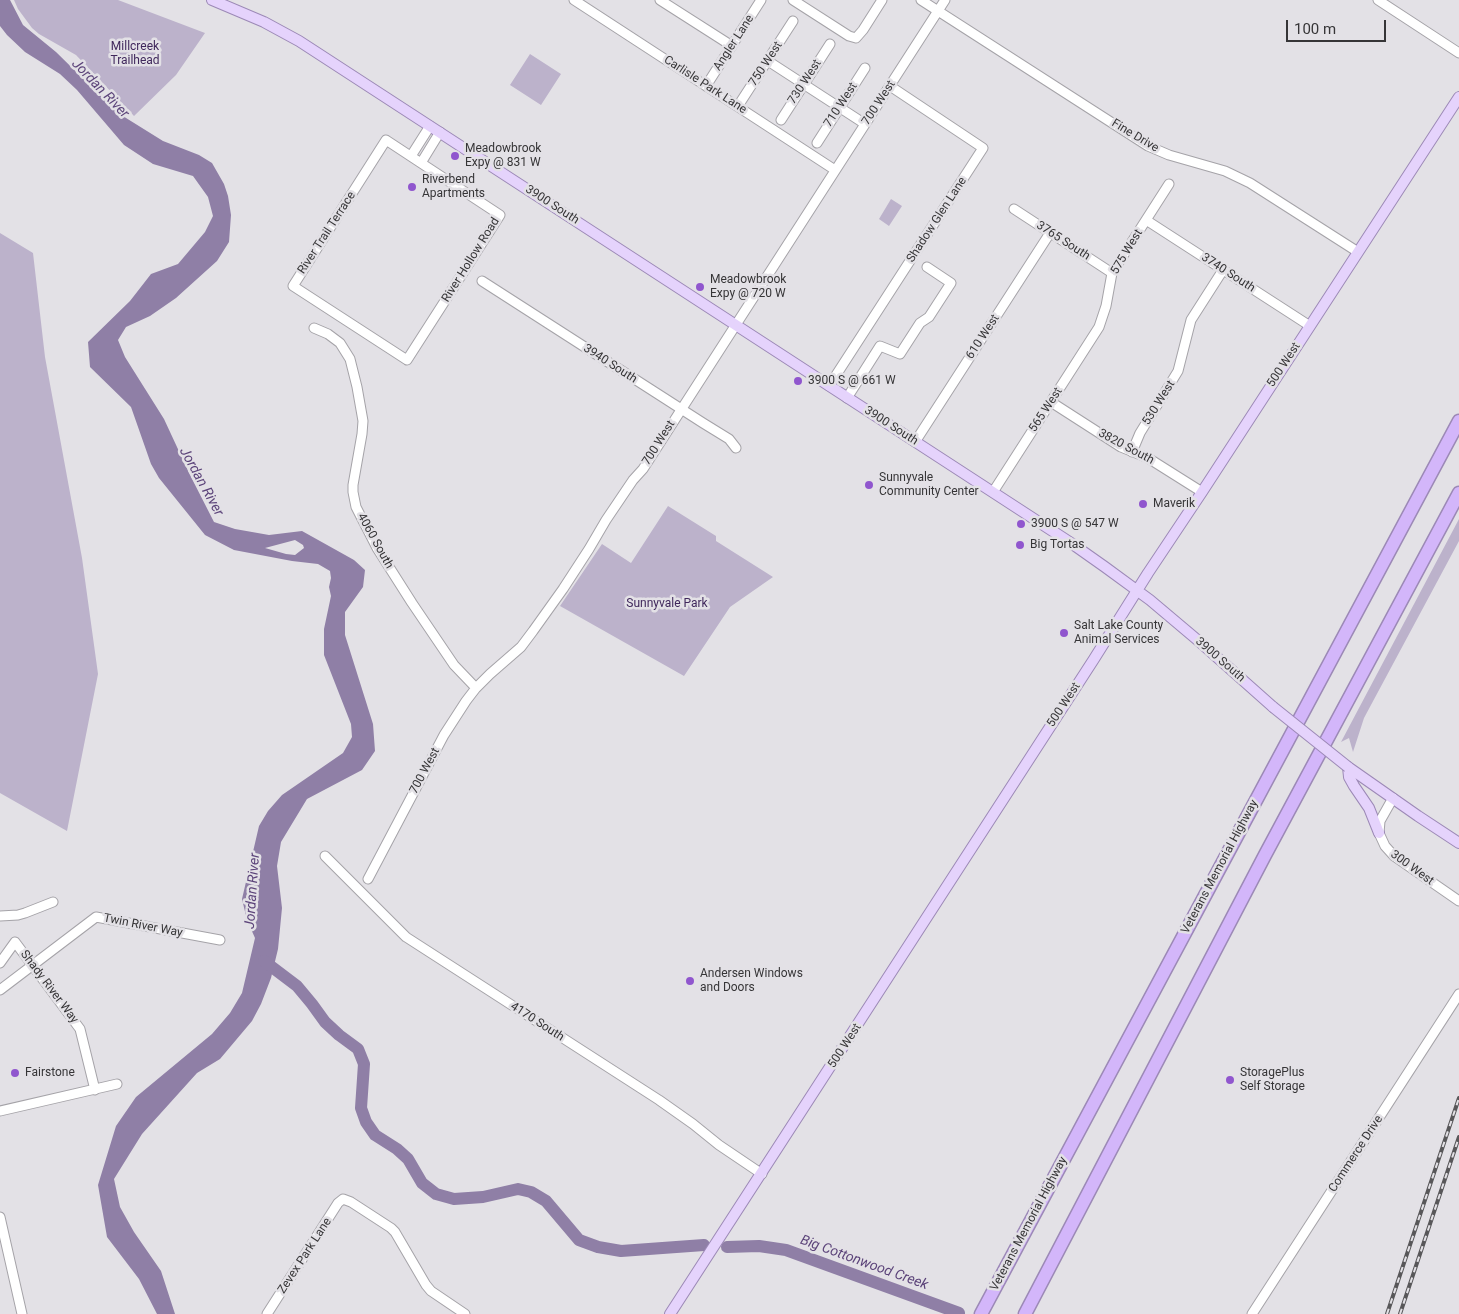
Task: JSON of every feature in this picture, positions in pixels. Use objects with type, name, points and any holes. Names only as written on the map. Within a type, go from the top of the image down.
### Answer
[{"type":"highway","name":"Veterans Memorial Highway","points":[[981,1314],[1459,421]]},
{"type":"highway","points":[[1025,1314],[1265,854],[1459,493]]},
{"type":"main road","name":"3900 South","points":[[212,0],[264,22],[299,41],[1071,544],[1137,591],[1201,643],[1273,707],[1348,767],[1459,843]]},
{"type":"main road","name":"500 West","points":[[670,1314],[1166,545],[1459,97]]},
{"type":"main road","points":[[1348,767],[1351,782],[1369,808],[1379,833]]},
{"type":"street","points":[[660,0],[732,46]]},
{"type":"street","name":"Angler Lane","points":[[706,86],[762,0]]},
{"type":"street","points":[[793,0],[849,36],[856,38],[882,0]]},
{"type":"street","name":"Fine Drive","points":[[920,0],[1148,146],[1169,156],[1225,171],[1250,183],[1358,252]]},
{"type":"street","name":"700 West","points":[[368,879],[444,735],[476,688],[504,660],[521,647],[589,549],[606,520],[643,468],[945,0]]},
{"type":"street","points":[[1378,0],[1459,53]]},
{"type":"street","name":"Carlisle Park Lane","points":[[578,1],[835,170]]},
{"type":"street","name":"750 West","points":[[738,106],[793,22]]},
{"type":"street","name":"730 West","points":[[781,120],[830,44]]},
{"type":"street","points":[[768,61],[865,124]]},
{"type":"street","name":"710 West","points":[[817,143],[865,68]]},
{"type":"street","name":"Shadow Glen Lane","points":[[829,386],[983,148],[890,86]]},
{"type":"street","points":[[411,156],[430,126]]},
{"type":"street","points":[[421,163],[440,132]]},
{"type":"street","name":"River Hollow Road","points":[[386,140],[500,215],[407,360]]},
{"type":"street","name":"River Trail Terrace","points":[[386,140],[293,286],[407,360]]},
{"type":"street","name":"575 West","points":[[1099,327],[1106,306],[1112,273],[1169,184]]},
{"type":"street","name":"3765 South","points":[[1014,209],[1112,273]]},
{"type":"street","name":"3740 South","points":[[1146,220],[1310,326]]},
{"type":"street","name":"610 West","points":[[915,442],[1050,233]]},
{"type":"street","points":[[847,398],[880,346],[900,354],[920,323],[929,316],[951,283],[927,267]]},
{"type":"street","name":"530 West","points":[[1132,452],[1140,433],[1174,379],[1183,354],[1191,320],[1223,270]]},
{"type":"street","name":"3940 South","points":[[482,281],[729,440],[736,448]]},
{"type":"street","name":"565 West","points":[[992,492],[1099,327]]},
{"type":"street","name":"4060 South","points":[[314,328],[340,342],[350,359],[357,387],[363,421],[353,485],[356,507],[377,548],[412,603],[454,665],[476,688]]},
{"type":"street","name":"3820 South","points":[[1051,402],[1121,447],[1148,458],[1202,492]]},
{"type":"street","points":[[1379,833],[1380,821],[1393,798]]},
{"type":"street","name":"300 West","points":[[1379,833],[1384,846],[1394,856],[1459,901]]},
{"type":"street","name":"4170 South","points":[[325,856],[406,937],[659,1100],[719,1145],[762,1174]]},
{"type":"street","points":[[0,916],[25,913],[53,902]]},
{"type":"street","name":"Twin River Way","points":[[0,990],[96,917],[220,940]]},
{"type":"street","name":"Shady River Way","points":[[0,963],[15,942],[80,1029],[95,1090]]},
{"type":"street","name":"Commerce Drive","points":[[1252,1314],[1459,994]]},
{"type":"street","points":[[0,1111],[117,1084]]},
{"type":"street","name":"Zevex Park Lane","points":[[267,1314],[338,1203],[343,1199],[391,1228],[426,1285],[460,1313]]},
{"type":"street","points":[[0,1217],[22,1314]]},
{"type":"green space","name":"Millcreek Trailhead","points":[[14,0],[118,0],[205,33],[176,75],[134,116],[76,55],[32,28],[18,9]]},
{"type":"green space","points":[[530,54],[561,74],[541,105],[510,85]]},
{"type":"green space","points":[[891,199],[902,206],[889,226],[879,219]]},
{"type":"green space","points":[[0,233],[33,253],[45,357],[82,558],[98,674],[67,831],[0,793]]},
{"type":"green space","name":"Sunnyvale Park","points":[[668,506],[716,536],[716,541],[773,577],[730,607],[684,676],[560,606],[602,544],[631,563]]},
{"type":"green space","points":[[1459,519],[1459,541],[1364,718],[1353,752],[1349,738],[1341,742]]},
{"type":"water","name":"Jordan River","points":[[0,0],[10,0],[23,25],[56,52],[118,113],[163,141],[199,155],[212,163],[224,184],[228,196],[231,215],[229,242],[217,261],[176,298],[150,316],[126,327],[118,340],[125,357],[164,419],[214,522],[235,529],[269,535],[302,531],[354,560],[365,570],[363,587],[345,612],[345,635],[373,724],[375,751],[362,770],[307,799],[281,842],[277,866],[282,908],[278,949],[271,978],[252,1021],[220,1059],[197,1073],[142,1134],[114,1179],[120,1207],[134,1232],[161,1271],[175,1314],[157,1314],[139,1279],[107,1237],[98,1185],[116,1126],[136,1097],[212,1034],[230,1013],[242,993],[255,938],[247,920],[242,899],[259,826],[268,811],[282,795],[343,753],[352,737],[351,724],[324,655],[324,629],[331,596],[329,587],[330,571],[318,564],[234,550],[205,535],[159,478],[151,464],[131,407],[90,367],[88,342],[130,301],[151,274],[178,264],[205,232],[213,216],[208,197],[193,176],[153,164],[124,145],[77,90],[60,74],[25,52],[0,26]],"holes":[[[295,540],[303,545],[304,548],[295,555],[265,548]]]},
{"type":"waterway","name":"Big Cottonwood Creek","points":[[264,961],[297,986],[325,1022],[358,1049],[364,1064],[361,1108],[366,1122],[375,1135],[397,1149],[408,1159],[422,1183],[436,1194],[454,1199],[483,1197],[518,1189],[531,1192],[546,1201],[579,1240],[598,1247],[621,1251],[704,1245]]},
{"type":"waterway","name":"Big Cottonwood Creek","points":[[727,1247],[759,1246],[786,1250],[959,1313]]},
{"type":"railway","points":[[1387,1314],[1459,1098]]},
{"type":"railway","points":[[1400,1314],[1459,1137]]},
{"type":"place","name":"Meadowbrook Expy @ 831 W","points":[[455,156]]},
{"type":"place","name":"Riverbend Apartments","points":[[412,187]]},
{"type":"place","name":"Meadowbrook Expy @ 720 W","points":[[700,287]]},
{"type":"place","name":"3900 S @ 661 W","points":[[798,381]]},
{"type":"place","name":"Sunnyvale Community Center","points":[[869,485]]},
{"type":"place","name":"Maverik","points":[[1143,504]]},
{"type":"place","name":"3900 S @ 547 W","points":[[1021,524]]},
{"type":"place","name":"Big Tortas","points":[[1020,545]]},
{"type":"place","name":"Salt Lake County Animal Services","points":[[1064,633]]},
{"type":"place","name":"Andersen Windows and Doors","points":[[690,981]]},
{"type":"place","name":"Fairstone","points":[[15,1073]]},
{"type":"place","name":"StoragePlus Self Storage","points":[[1230,1080]]}]
